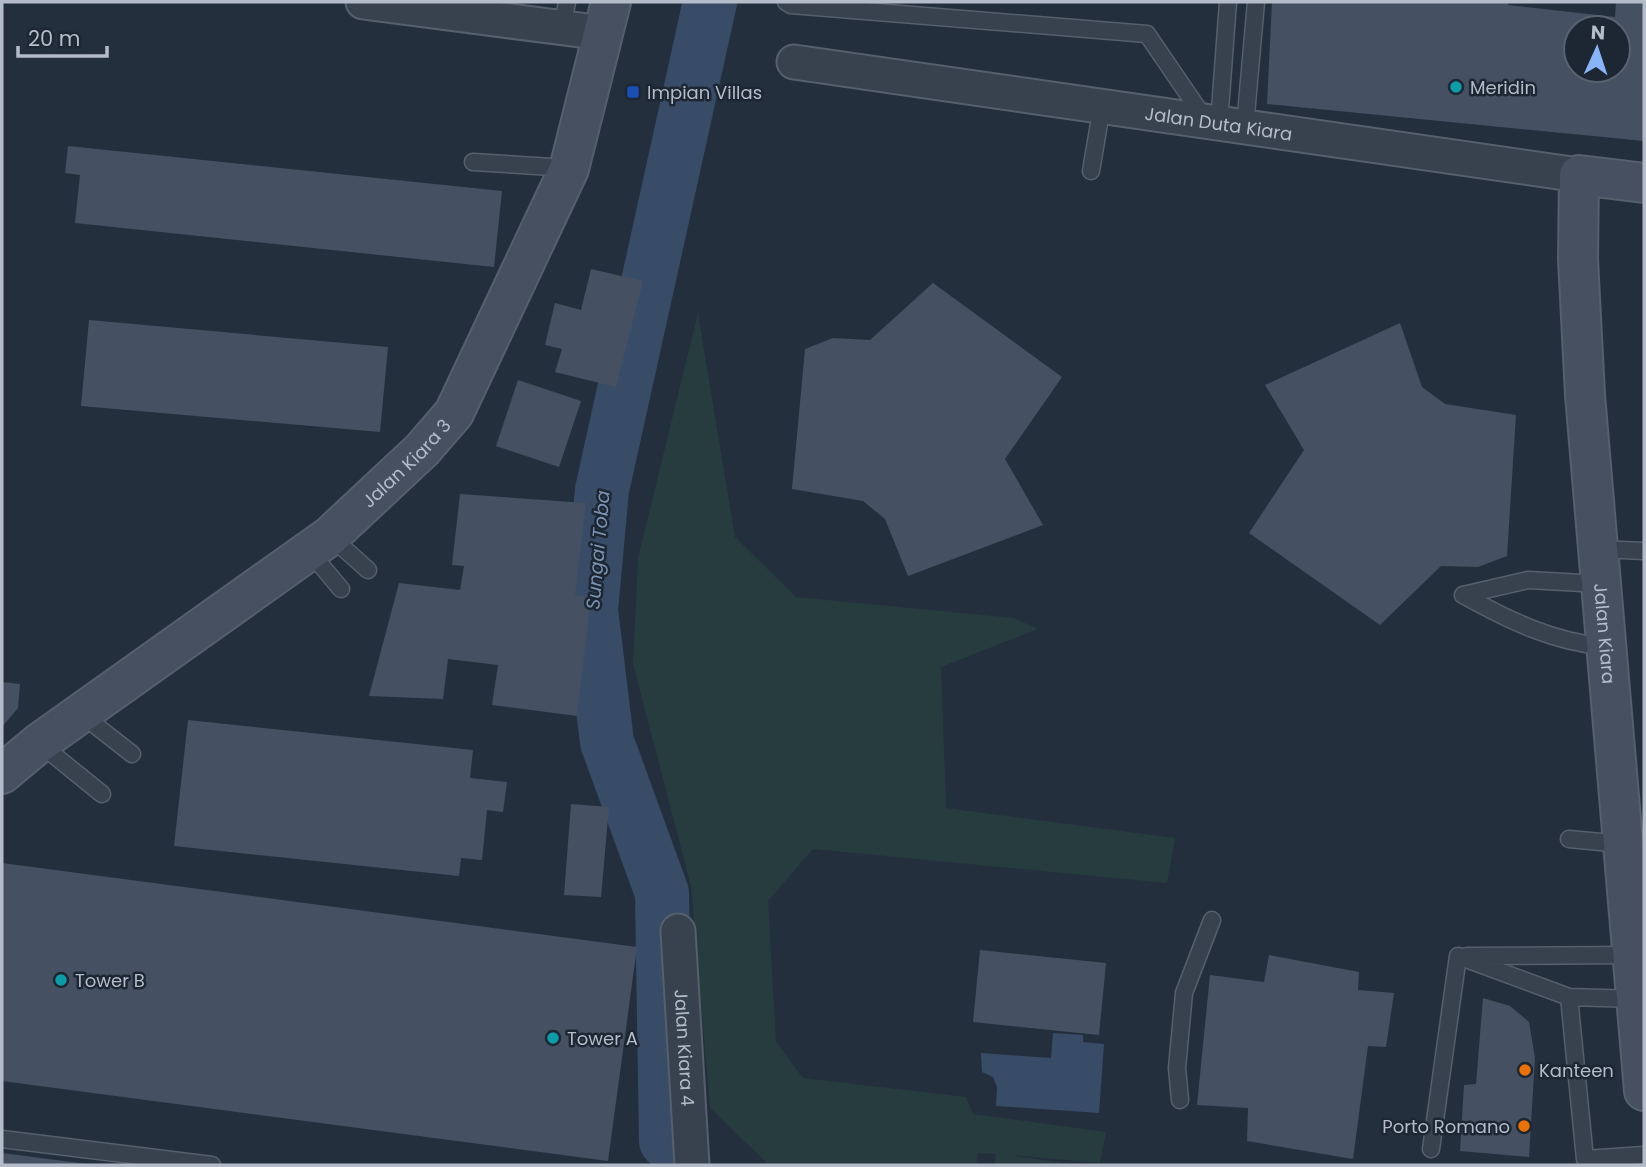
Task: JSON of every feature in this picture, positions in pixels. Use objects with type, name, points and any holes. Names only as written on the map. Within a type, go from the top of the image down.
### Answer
[{"type":"street","points":[[363,2],[607,18]]},
{"type":"street","name":"Jalan Kiara 3","points":[[2,775],[40,743],[320,544],[422,450],[454,413],[569,169],[607,18]]},
{"type":"street","name":"Jalan Duta Kiara","points":[[794,62],[1644,183]]},
{"type":"street","name":"Jalan Kiara","points":[[1579,175],[1580,313],[1644,1091]]},
{"type":"street","name":"Jalan Kiara 4","points":[[678,931],[691,1165]]},
{"type":"lane","points":[[786,2],[791,5],[1147,34],[1223,123]]},
{"type":"lane","points":[[1223,123],[1228,2]]},
{"type":"lane","points":[[1223,123],[1256,2]]},
{"type":"lane","points":[[1091,171],[1102,106]]},
{"type":"lane","points":[[473,162],[569,169]]},
{"type":"lane","points":[[320,544],[368,570]]},
{"type":"lane","points":[[320,544],[341,589]]},
{"type":"lane","points":[[1607,647],[1571,644],[1514,624],[1463,594],[1600,566],[1644,551]]},
{"type":"lane","points":[[81,714],[132,754]]},
{"type":"lane","points":[[40,743],[102,794]]},
{"type":"lane","points":[[1569,839],[1622,844]]},
{"type":"lane","points":[[1180,1100],[1177,1068],[1184,993],[1212,920]]},
{"type":"lane","points":[[1458,956],[1632,955]]},
{"type":"lane","points":[[1458,956],[1569,997],[1636,999]]},
{"type":"lane","points":[[1431,1149],[1458,956]]},
{"type":"lane","points":[[1569,997],[1585,1158],[1644,1155]]},
{"type":"lane","points":[[2,1139],[212,1165]]},
{"type":"green space","points":[[698,313],[735,537],[796,597],[1014,618],[1038,629],[941,667],[946,808],[1175,838],[1167,883],[813,849],[768,901],[776,1042],[803,1078],[966,1097],[973,1114],[1106,1132],[1100,1163],[1010,1155],[1078,1165],[995,1165],[996,1154],[978,1153],[976,1165],[769,1165],[710,1108],[691,886],[633,664],[638,558]]},
{"type":"water","points":[[1053,1033],[1083,1035],[1083,1042],[1104,1044],[1099,1113],[996,1106],[997,1087],[993,1077],[982,1072],[981,1053],[1051,1058]]},
{"type":"building","name":"Meridin","points":[[1272,2],[1508,2],[1508,5],[1588,14],[1562,14],[1562,84],[1632,84],[1632,14],[1615,14],[1616,2],[1644,2],[1644,141],[1267,104]]},
{"type":"building","points":[[68,146],[502,191],[494,267],[75,223],[80,175],[65,173]]},
{"type":"building","points":[[591,269],[643,281],[616,387],[555,372],[562,349],[545,345],[555,303],[581,310]]},
{"type":"building","points":[[933,283],[1062,377],[1005,459],[1043,525],[908,576],[885,519],[863,501],[792,489],[805,349],[833,338],[870,340]]},
{"type":"building","points":[[89,320],[388,347],[380,432],[81,406]]},
{"type":"building","points":[[1400,323],[1422,387],[1445,404],[1516,415],[1507,556],[1478,567],[1441,566],[1380,625],[1249,533],[1304,450],[1265,385]]},
{"type":"building","points":[[518,380],[581,401],[559,467],[496,446]]},
{"type":"building","points":[[460,494],[586,503],[575,595],[591,597],[577,716],[492,705],[498,665],[448,659],[443,699],[369,696],[399,583],[460,590],[464,566],[452,565]]},
{"type":"building","points":[[2,682],[20,684],[18,708],[2,727]]},
{"type":"building","points":[[188,720],[473,750],[470,778],[507,782],[503,812],[487,810],[482,860],[461,858],[459,876],[174,846]]},
{"type":"building","points":[[571,804],[609,807],[601,897],[564,895]]},
{"type":"building","points":[[2,863],[637,947],[608,1161],[2,1081]]},
{"type":"building","points":[[980,950],[1106,963],[1099,1035],[973,1022]]},
{"type":"building","points":[[1269,955],[1359,972],[1358,990],[1394,993],[1386,1047],[1368,1046],[1353,1159],[1247,1141],[1248,1108],[1197,1105],[1210,975],[1264,982]]},
{"type":"building","points":[[1483,998],[1510,1006],[1529,1022],[1535,1058],[1529,1157],[1460,1151],[1464,1085],[1476,1084]]},
{"type":"building","points":[[2,1153],[87,1164],[2,1165]]},
{"type":"waterway","name":"Sungai Toba","points":[[666,1141],[662,893],[607,742],[591,610],[602,490],[710,2]]},
{"type":"place","name":"Meridin","points":[[1456,87]]},
{"type":"place","name":"Impian Villas","points":[[633,92]]},
{"type":"place","name":"Tower B","points":[[61,980]]},
{"type":"place","name":"Tower A","points":[[553,1038]]},
{"type":"place","name":"Kanteen","points":[[1525,1070]]},
{"type":"place","name":"Porto Romano","points":[[1524,1126]]}]
